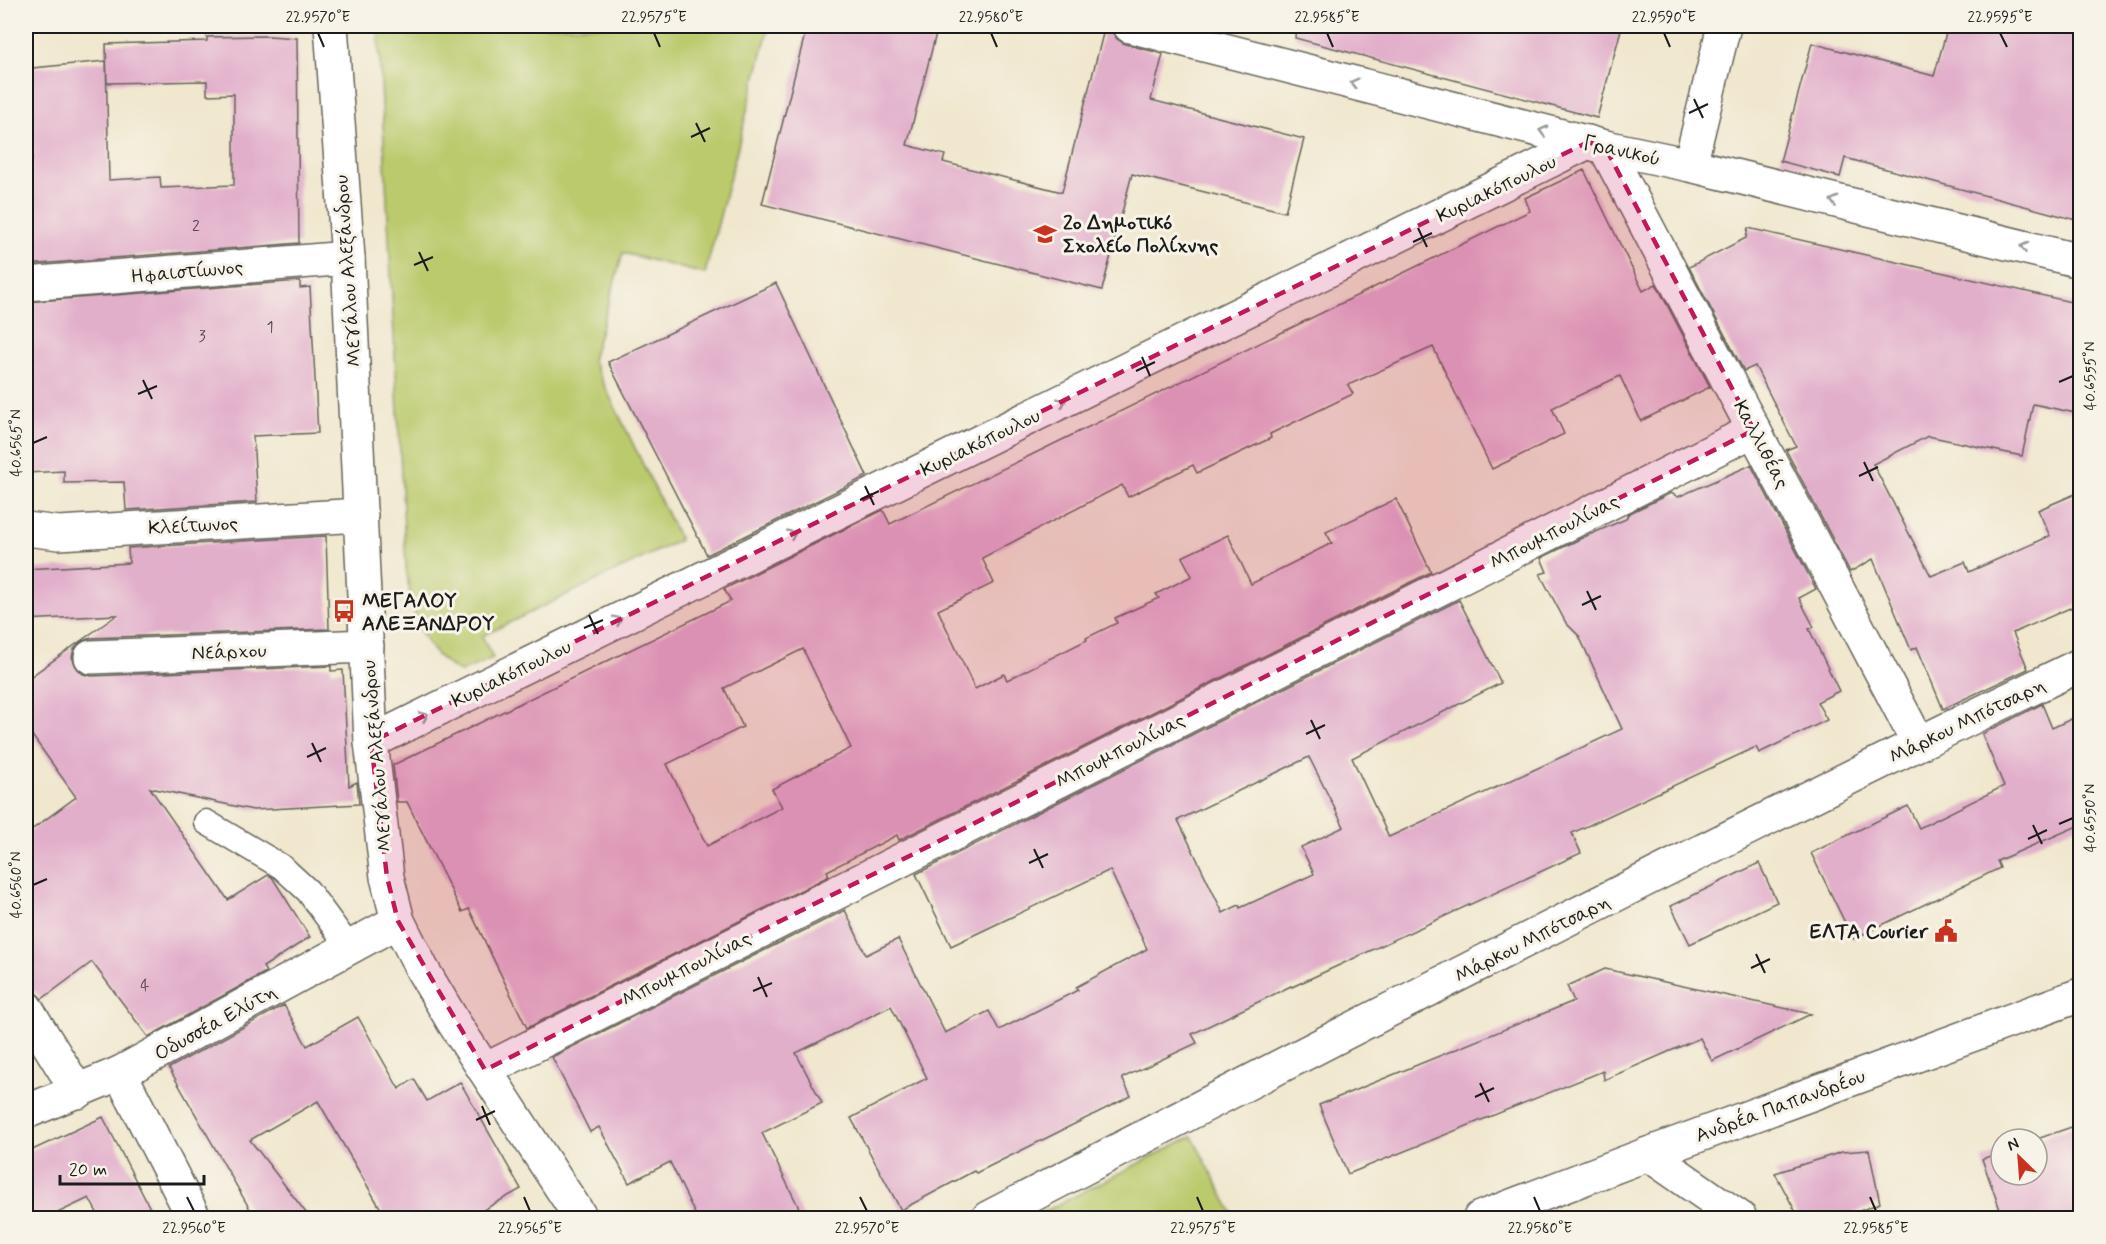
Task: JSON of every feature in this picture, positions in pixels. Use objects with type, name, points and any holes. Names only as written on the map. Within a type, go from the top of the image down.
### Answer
[{"type":"street","name":"Μεγάλου Αλεξάνδρου","points":[[331,26],[348,258],[371,742],[387,876],[398,921],[422,969],[581,1218]]},
{"type":"street","name":"Γρανικού","points":[[1130,26],[1597,145],[1690,165],[2080,261]]},
{"type":"street","points":[[1690,165],[1724,26]]},
{"type":"street","name":"Καλλιθέας","points":[[1597,145],[1754,430],[1918,742]]},
{"type":"street","name":"Κυριακόπουλου","points":[[371,742],[1597,145]]},
{"type":"street","name":"Ηφαιστίωνος","points":[[26,284],[348,258]]},
{"type":"street","name":"Μπουμπουλίνας","points":[[485,1070],[1754,430]]},
{"type":"street","name":"Κλείτωνος","points":[[26,529],[59,533],[361,515]]},
{"type":"street","name":"Νεάρχου","points":[[91,657],[367,646]]},
{"type":"street","name":"Μάρκου Μπότσαρη","points":[[988,1218],[1454,977],[1918,742],[2080,664]]},
{"type":"street","name":"Οδυσσέα Ελύτη","points":[[26,1112],[120,1073],[398,921]]},
{"type":"street","name":"Ανδρέα Παπανδρέου","points":[[1480,1218],[2080,995]]},
{"type":"street","points":[[26,1008],[78,1092]]},
{"type":"street","points":[[120,1073],[194,1218]]},
{"type":"street","points":[[1648,1154],[1740,1218]]},
{"type":"lane","points":[[206,822],[282,867],[308,891],[349,947]]},
{"type":"highlighted area","points":[[1588,142],[1605,147],[1754,430],[485,1070],[398,921],[387,877],[371,742]]},
{"type":"green space","points":[[378,26],[769,26],[705,274],[623,253],[592,360],[680,540],[482,636],[493,658],[461,672],[435,653],[426,641],[415,614],[406,567]]},
{"type":"green space","points":[[1192,1136],[1235,1218],[1032,1218]]},
{"type":"building","points":[[807,26],[938,26],[907,145],[945,155],[943,162],[1062,192],[1105,26],[1112,26],[1112,32],[1117,39],[1125,44],[1163,54],[1151,100],[1304,139],[1285,212],[1132,174],[1102,290],[762,204]]},
{"type":"building","points":[[1296,26],[1622,26],[1597,118],[1295,38]]},
{"type":"building","points":[[1948,26],[2080,26],[2080,221],[1845,158],[1840,177],[1780,161],[1812,43],[1934,76]]},
{"type":"building","points":[[207,37],[297,38],[299,243],[26,265],[26,161],[32,161],[32,68],[106,61],[109,180],[160,177],[161,188],[234,185],[234,94],[207,95],[207,81],[107,83],[106,44],[207,41]]},
{"type":"building","points":[[1584,170],[1643,291],[1656,284],[1710,387],[1641,421],[1620,376],[1552,408],[1564,434],[1492,469],[1433,347],[1348,385],[1353,394],[1270,434],[1271,438],[1197,473],[1193,465],[1128,497],[1122,485],[982,558],[994,583],[938,610],[975,689],[1004,674],[1007,680],[1117,623],[1115,618],[1159,598],[1156,594],[1192,576],[1182,557],[1228,535],[1251,584],[1332,543],[1326,532],[1396,499],[1431,572],[899,840],[897,835],[827,871],[829,876],[527,1028],[469,909],[462,912],[407,802],[397,802],[393,765],[731,601],[724,589],[883,510],[890,524],[1530,211],[1525,198]],"holes":[[[803,649],[851,748],[772,789],[782,807],[707,846],[667,764],[743,727],[724,688]]]},
{"type":"building","points":[[1748,228],[2080,304],[2080,414],[2033,404],[2022,456],[1928,436],[1873,464],[1931,576],[1965,562],[1969,572],[2050,536],[2038,510],[2080,492],[2080,606],[2079,604],[2013,633],[2028,669],[1943,709],[1917,647],[1911,650],[1873,559],[1850,572],[1786,450],[1796,446],[1755,366],[1744,371],[1689,267],[1746,238]]},
{"type":"building","points":[[300,281],[300,288],[310,287],[318,433],[253,436],[257,502],[126,510],[124,482],[64,483],[64,471],[26,473],[26,302]]},
{"type":"building","points":[[776,283],[867,476],[707,555],[608,362]]},
{"type":"building","points":[[1751,465],[1816,589],[1799,598],[1814,627],[1809,629],[1839,691],[1817,702],[1827,720],[1759,753],[1756,747],[1572,833],[1581,853],[1192,1034],[1197,1043],[1122,1078],[1131,1096],[976,1173],[974,1171],[901,1210],[851,1118],[927,1078],[891,1006],[796,1053],[822,1103],[762,1133],[804,1218],[697,1218],[670,1162],[629,1183],[599,1127],[590,1132],[552,1057],[845,910],[866,955],[898,939],[945,1033],[989,1011],[999,1030],[1078,990],[1076,987],[1147,949],[1110,870],[951,946],[916,874],[1459,600],[1501,683],[1352,758],[1389,837],[1622,729],[1579,636],[1566,623],[1540,574],[1547,572],[1541,558],[1626,519],[1628,514],[1671,493],[1678,497]],"holes":[[[1309,757],[1344,827],[1301,847],[1314,874],[1240,908],[1239,905],[1223,913],[1178,820]]]},
{"type":"building","points":[[326,536],[329,629],[90,638],[81,642],[74,649],[72,657],[76,667],[83,674],[92,676],[331,666],[331,671],[343,670],[349,786],[357,782],[359,804],[253,810],[150,788],[228,900],[268,875],[272,877],[310,937],[263,967],[266,972],[148,1037],[92,962],[42,999],[35,992],[26,989],[26,834],[76,797],[26,727],[26,680],[117,615],[26,620],[26,569],[129,563],[128,548]]},
{"type":"building","points":[[2042,704],[2052,728],[2080,715],[2080,825],[1997,861],[2000,868],[1853,939],[1811,853],[1908,806],[1919,828],[2004,786],[1982,734]]},
{"type":"building","points":[[1759,863],[1777,902],[1690,944],[1671,906]]},
{"type":"building","points":[[1605,969],[1811,1014],[1712,1061],[1700,1038],[1604,1080],[1603,1071],[1348,1174],[1319,1105],[1574,1001],[1567,986]]},
{"type":"building","points":[[284,1005],[307,1046],[358,1017],[399,1089],[414,1079],[427,1101],[460,1082],[521,1189],[469,1218],[386,1218],[318,1101],[250,1140],[310,1218],[255,1218],[169,1068]]},
{"type":"building","points":[[103,1117],[155,1218],[100,1218],[89,1198],[47,1218],[26,1218],[26,1153]]},
{"type":"building","points":[[2080,1124],[2080,1218],[2003,1218],[1992,1187],[2049,1187],[2049,1135]]},
{"type":"building","points":[[1869,1150],[1880,1203],[1842,1218],[1799,1218],[1775,1173],[1842,1152]]},
{"type":"building","points":[[1989,1156],[1989,1179],[1982,1159]]},
{"type":"place","name":"2ο Δημοτικό Σχολείο Πολίχνης","points":[[1045,234]]},
{"type":"place","name":"ΜΕΓΑΛΟΥ ΑΛΕΞΑΝΔΡΟΥ","points":[[344,611]]},
{"type":"place","name":"ΕΛΤΑ Courier","points":[[1946,931]]}]
